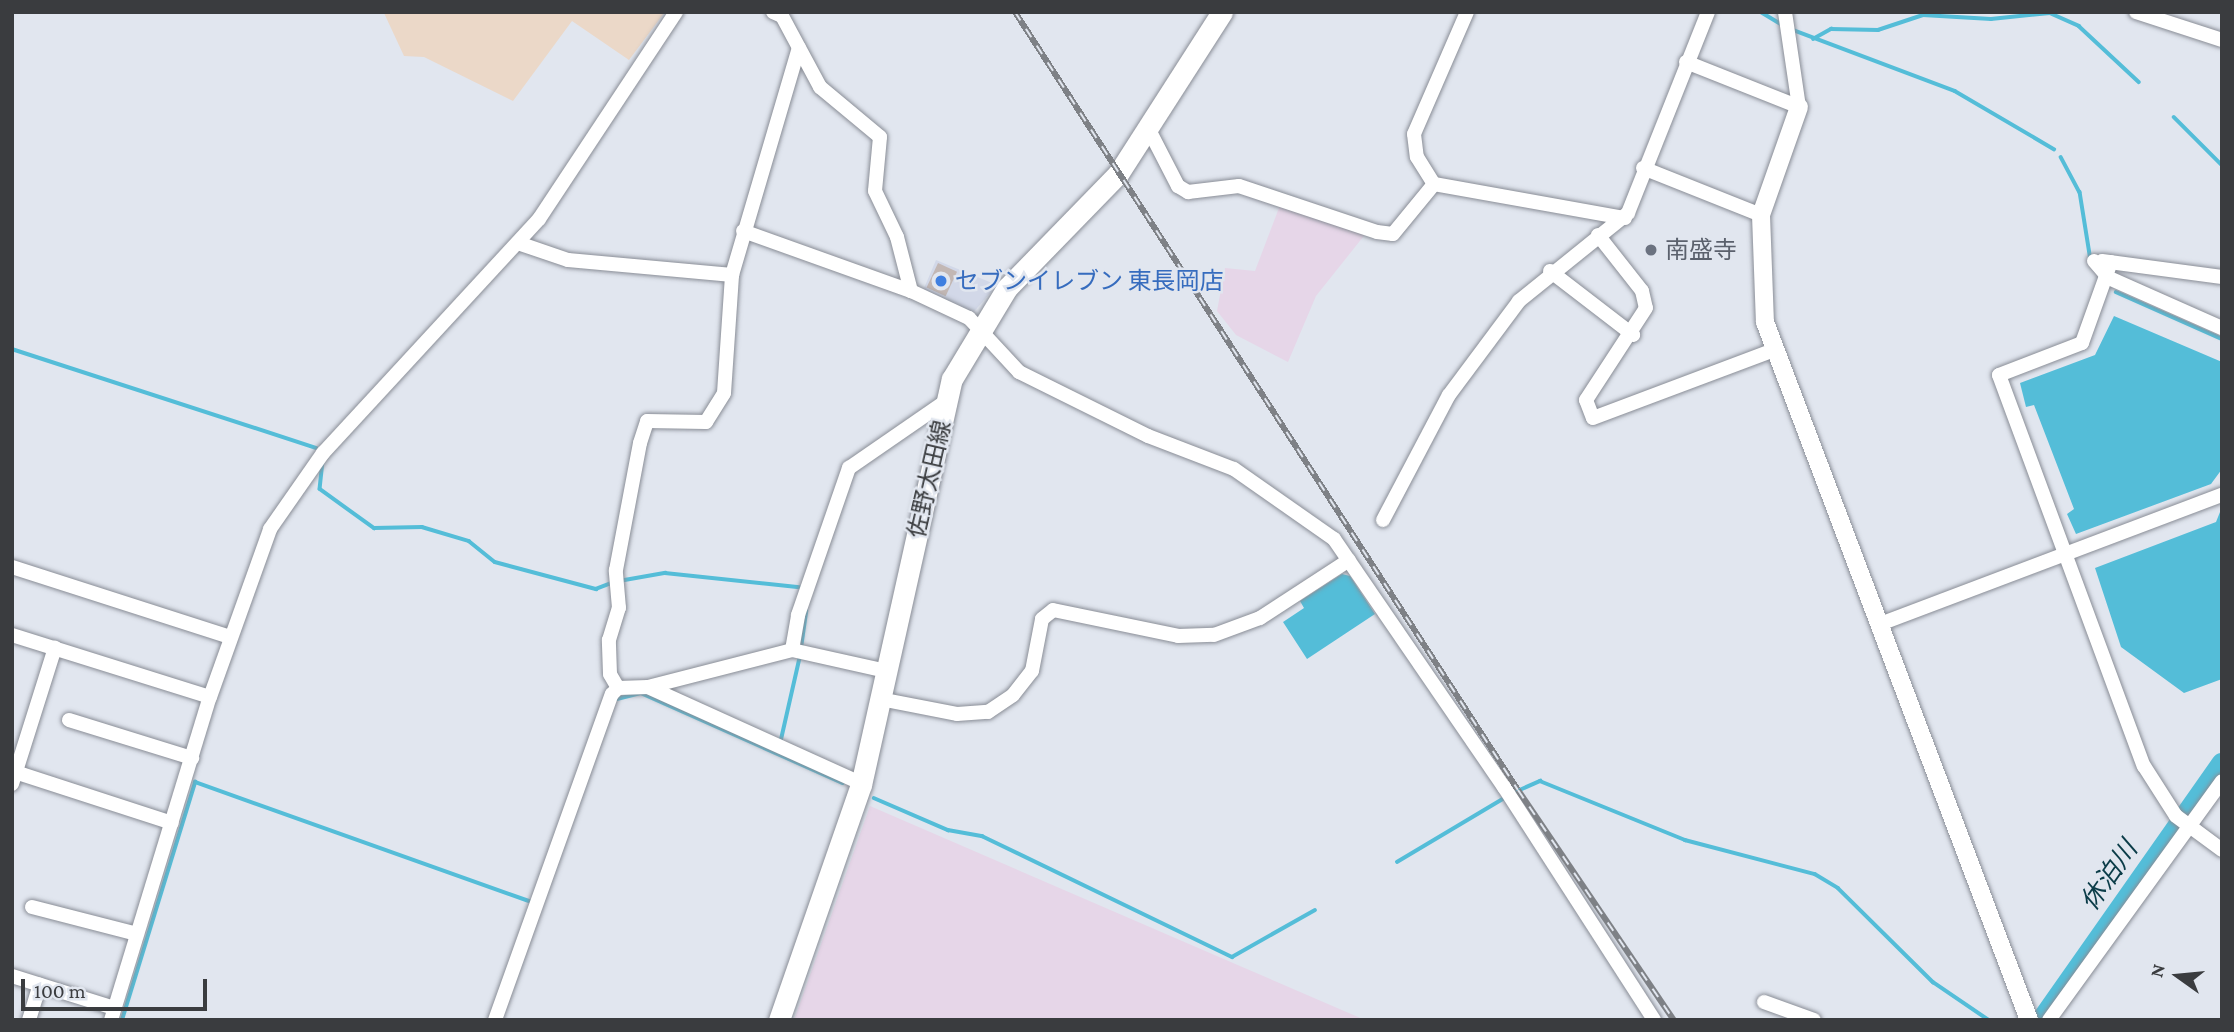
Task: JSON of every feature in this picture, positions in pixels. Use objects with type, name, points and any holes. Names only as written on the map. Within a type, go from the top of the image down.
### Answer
[{"type":"main road","name":"佐野太田線","points":[[779,1020],[861,783],[946,401],[979,327],[1007,288],[1118,174],[1222,12]]},
{"type":"street","points":[[12,976],[113,1014],[253,566],[283,505],[323,453],[539,219],[676,12]]},
{"type":"street","points":[[773,12],[782,16],[820,87],[880,137],[875,191],[897,237],[911,291]]},
{"type":"street","points":[[1467,12],[1414,134],[1417,157],[1434,184],[1625,218]]},
{"type":"street","points":[[1383,520],[1449,395],[1519,301],[1550,271],[1625,218],[1707,12]]},
{"type":"street","points":[[1785,12],[1799,107],[1761,215],[1762,309],[1774,349],[1881,624],[2029,1020]]},
{"type":"street","points":[[2136,12],[2222,40]]},
{"type":"street","points":[[618,688],[610,674],[609,640],[619,608],[616,570],[647,421],[706,422],[724,393],[732,275],[799,48]]},
{"type":"street","points":[[1686,62],[1799,107]]},
{"type":"street","points":[[1147,126],[1178,186],[1188,192],[1239,186],[1377,232],[1393,234],[1434,184]]},
{"type":"street","points":[[1643,169],[1761,215]]},
{"type":"street","points":[[743,231],[911,291],[979,327],[1019,372],[1148,436],[1234,469],[1334,539],[1654,1020]]},
{"type":"street","points":[[1598,235],[1646,298],[1633,335],[1586,400],[1593,418],[1774,349]]},
{"type":"street","points":[[518,243],[568,260],[732,275]]},
{"type":"street","points":[[2222,277],[2094,261],[2109,278],[2222,328]]},
{"type":"street","points":[[1550,271],[1633,335]]},
{"type":"street","points":[[2109,278],[2082,343],[1999,375],[2144,766],[2184,822],[2222,850]]},
{"type":"street","points":[[798,651],[798,615],[849,468],[946,401]]},
{"type":"street","points":[[1881,624],[2222,495]]},
{"type":"street","points":[[880,699],[957,714],[988,712],[1013,695],[1032,670],[1042,620],[1053,610],[1178,636],[1214,635],[1260,618],[1349,560]]},
{"type":"street","points":[[12,567],[230,637]]},
{"type":"street","points":[[12,635],[210,697]]},
{"type":"street","points":[[55,648],[13,776],[172,822]]},
{"type":"street","points":[[618,688],[648,687],[798,651],[886,671]]},
{"type":"street","points":[[648,687],[861,783]]},
{"type":"street","points":[[495,1020],[618,688]]},
{"type":"street","points":[[69,720],[192,758]]},
{"type":"street","points":[[2049,1020],[2184,822],[2222,781]]},
{"type":"street","points":[[32,907],[137,934]]},
{"type":"street","points":[[29,1020],[40,985]]},
{"type":"street","points":[[1764,1002],[1814,1020]]},
{"type":"shaded area","points":[[665,12],[629,60],[572,21],[513,101],[424,57],[404,56],[384,13]]},
{"type":"shaded area","points":[[1282,200],[1367,232],[1316,296],[1288,362],[1236,335],[1217,311],[1225,268],[1255,271]]},
{"type":"shaded area","points":[[936,260],[997,285],[972,314],[922,293]]},
{"type":"shaded area","points":[[870,806],[1233,963],[1365,1020],[794,1020]]},
{"type":"water","points":[[2114,316],[2222,362],[2222,469],[2211,484],[2076,534],[2067,514],[2074,509],[2034,405],[2026,407],[2020,383],[2095,355]]},
{"type":"water","points":[[2220,512],[2222,679],[2184,693],[2121,647],[2095,568],[2216,522]]},
{"type":"water","points":[[1342,574],[1350,576],[1375,614],[1307,659],[1283,622],[1304,608],[1300,601]]},
{"type":"building","name":"セブンイレブン 東長岡店","points":[[938,263],[957,272],[946,296],[927,287]]},
{"type":"waterway","points":[[1761,12],[1783,25]]},
{"type":"waterway","points":[[1813,39],[1831,29],[1878,30],[1923,15],[1991,19],[2050,13],[2079,26],[2139,82]]},
{"type":"waterway","points":[[1793,30],[1955,91],[2054,149]]},
{"type":"waterway","points":[[2174,117],[2222,165]]},
{"type":"waterway","points":[[2061,157],[2080,192],[2091,261]]},
{"type":"waterway","points":[[2116,292],[2222,339]]},
{"type":"waterway","points":[[12,349],[316,448]]},
{"type":"waterway","points":[[323,461],[320,489],[374,528],[422,527],[469,541],[495,562],[596,589],[612,583]]},
{"type":"waterway","points":[[619,581],[665,573],[799,587]]},
{"type":"waterway","points":[[801,648],[806,611]]},
{"type":"waterway","points":[[780,744],[800,656]]},
{"type":"waterway","points":[[617,699],[641,693],[843,783]]},
{"type":"waterway","name":"休泊川","points":[[2042,1020],[2222,764]]},
{"type":"waterway","points":[[1513,793],[1540,781],[1685,840],[1815,874],[1838,888],[1933,982],[1989,1020]]},
{"type":"waterway","points":[[122,1020],[195,782],[532,902]]},
{"type":"waterway","points":[[1397,862],[1506,797]]},
{"type":"waterway","points":[[874,798],[948,830],[982,836],[1232,957],[1315,910]]},
{"type":"railway","points":[[1015,12],[1518,790],[1674,1020]]},
{"type":"place","name":"南盛寺","points":[[1651,250]]},
{"type":"place","name":"セブンイレブン 東長岡店","points":[[941,281]]}]
